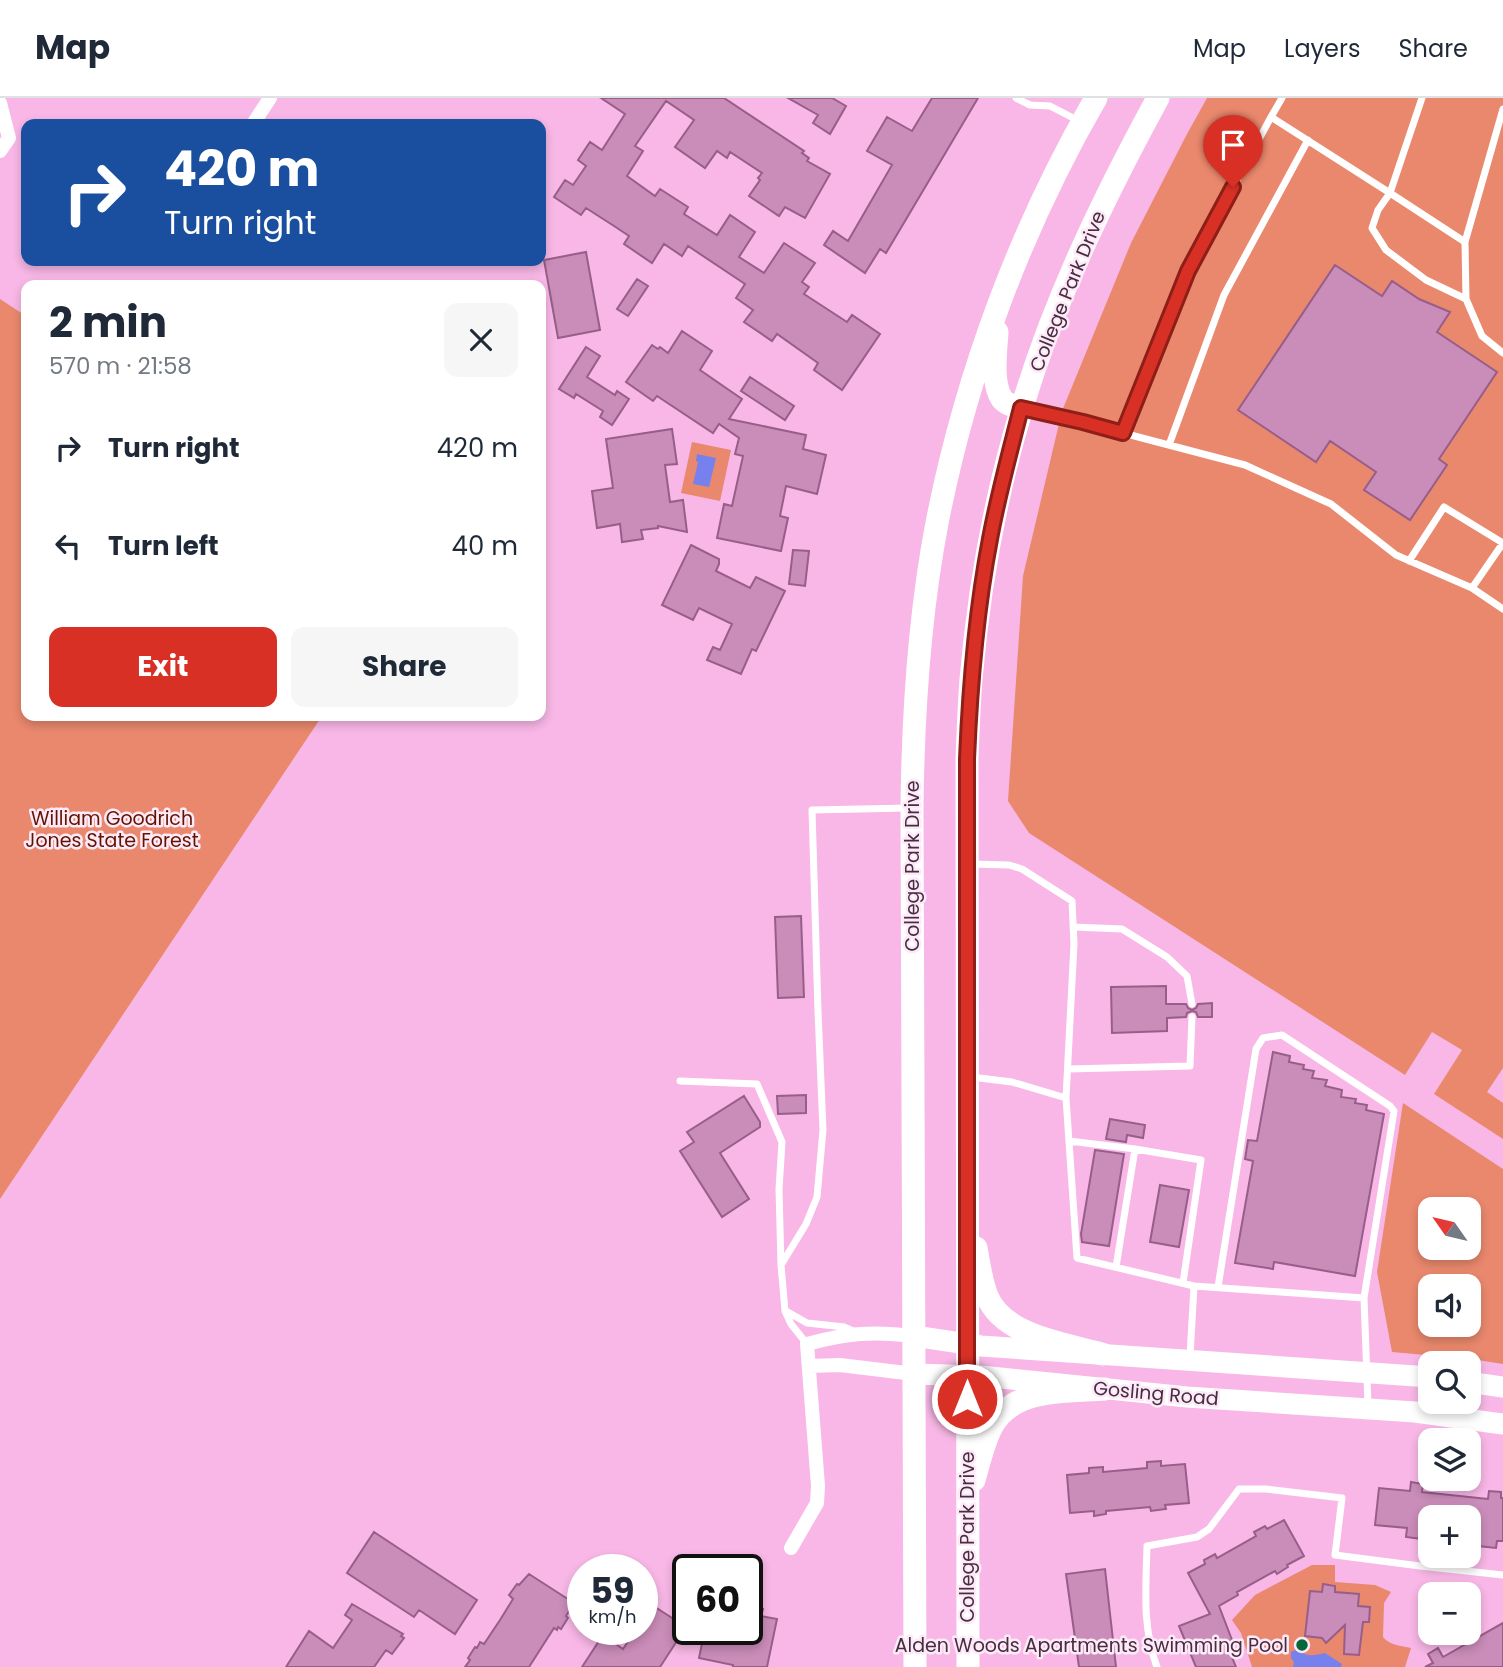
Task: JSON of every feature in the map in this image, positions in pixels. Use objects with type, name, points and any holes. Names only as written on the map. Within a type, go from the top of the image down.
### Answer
[{"type":"main road","name":"College Park Drive","points":[[915,1667],[912,753],[919,650],[937,525],[965,408],[986,340],[1056,171],[1096,98]]},
{"type":"main road","name":"College Park Drive","points":[[968,1667],[967,759],[971,680],[979,608],[1002,482],[1021,408],[1046,336],[1080,252],[1123,162],[1158,98]]},
{"type":"main road","points":[[1000,305],[996,355],[998,388],[1009,405],[1021,408]]},
{"type":"main road","points":[[967,1212],[987,1296],[995,1311],[1010,1324],[1032,1335],[1101,1354]]},
{"type":"main road","name":"Gosling Road","points":[[914,1336],[981,1346],[1418,1376]]},
{"type":"main road","name":"Gosling Road","points":[[914,1374],[967,1376],[1186,1397],[1415,1412],[1503,1424]]},
{"type":"main road","points":[[1481,1384],[1503,1387]]},
{"type":"main road","points":[[967,1500],[991,1428],[1001,1414],[1017,1402],[1037,1394],[1105,1389]]},
{"type":"street","points":[[0,151],[9,138],[0,103],[8,98]]},
{"type":"street","points":[[260,119],[270,98]]},
{"type":"street","name":"Gosling Road","points":[[807,1344],[858,1333],[914,1336]]},
{"type":"street","points":[[791,1548],[817,1503],[807,1344]]},
{"type":"street","name":"Gosling Road","points":[[809,1366],[840,1365],[914,1374]]},
{"type":"lane","points":[[1016,98],[1030,105],[1048,102],[1082,122]]},
{"type":"lane","points":[[1123,433],[1188,271],[1282,98]]},
{"type":"lane","points":[[1422,98],[1390,193],[1378,210],[1372,228],[1386,250],[1426,280],[1466,299]]},
{"type":"lane","points":[[1503,109],[1465,242],[1466,299],[1482,336],[1503,353]]},
{"type":"lane","points":[[1271,117],[1465,242]]},
{"type":"lane","points":[[1170,445],[1224,295],[1308,140]]},
{"type":"lane","points":[[1021,408],[1245,465],[1331,504],[1396,555],[1472,588],[1503,609]]},
{"type":"lane","points":[[1409,561],[1444,507],[1503,543],[1472,588]]},
{"type":"lane","points":[[781,1265],[806,1224],[817,1197],[823,1130],[812,810],[912,808]]},
{"type":"lane","points":[[967,864],[1009,865],[1022,869],[1072,901],[1074,944],[1066,1098],[1077,1258],[1194,1286],[1364,1298]]},
{"type":"lane","points":[[1073,927],[1122,929],[1167,957],[1187,976],[1192,1004]]},
{"type":"lane","points":[[1068,1069],[1190,1066],[1192,1017]]},
{"type":"lane","points":[[1218,1287],[1256,1049],[1263,1038],[1282,1035],[1390,1105],[1394,1111],[1364,1298],[1368,1409]]},
{"type":"lane","points":[[967,1077],[1012,1082],[1066,1098]]},
{"type":"lane","points":[[680,1081],[757,1084],[782,1142],[779,1189],[785,1311],[791,1324],[807,1344]]},
{"type":"lane","points":[[1069,1141],[1201,1160],[1183,1283]]},
{"type":"lane","points":[[1116,1267],[1135,1149]]},
{"type":"lane","points":[[1189,1361],[1194,1286]]},
{"type":"lane","points":[[785,1311],[807,1323],[844,1327],[858,1333]]},
{"type":"lane","points":[[1157,1667],[1151,1651],[1145,1611],[1147,1546],[1197,1537],[1209,1529],[1239,1489],[1266,1489],[1342,1498],[1335,1555],[1503,1575]]},
{"type":"green space","points":[[1207,98],[1503,98],[1503,1068],[1487,1092],[1503,1103],[1503,1139],[1434,1094],[1462,1050],[1432,1032],[1405,1075],[1029,833],[1008,801],[1023,576],[1062,411],[1131,243]]},
{"type":"green space","name":"William Goodrich Jones State Forest","points":[[0,299],[21,313],[21,721],[319,721],[0,1199]]},
{"type":"green space","points":[[692,442],[731,450],[720,501],[681,493]]},
{"type":"green space","points":[[1403,1103],[1503,1169],[1503,1364],[1481,1361],[1481,1351],[1418,1351],[1418,1354],[1392,1352],[1377,1272]]},
{"type":"green space","points":[[1312,1565],[1335,1565],[1335,1582],[1375,1585],[1391,1592],[1384,1603],[1383,1637],[1392,1643],[1411,1648],[1405,1667],[1252,1667],[1241,1633],[1232,1620],[1255,1595]]},
{"type":"water","points":[[697,454],[716,458],[709,487],[693,484]]},
{"type":"water","points":[[1296,1650],[1310,1655],[1325,1653],[1342,1664],[1341,1667],[1293,1667],[1291,1652]]},
{"type":"building","points":[[601,98],[724,98],[804,151],[802,153],[809,158],[807,161],[830,174],[805,218],[785,207],[779,216],[749,196],[762,173],[730,152],[727,158],[717,151],[705,168],[675,147],[694,120],[666,101],[635,146],[643,151],[627,176],[655,196],[660,189],[688,207],[684,214],[717,235],[730,215],[755,232],[739,257],[764,273],[784,243],[815,263],[802,282],[809,287],[804,294],[847,322],[852,315],[880,334],[842,390],[814,370],[818,363],[777,334],[772,341],[744,322],[753,310],[736,298],[745,284],[688,246],[682,256],[664,244],[652,263],[624,244],[629,236],[586,208],[581,215],[554,197],[565,180],[573,185],[586,166],[578,160],[590,142],[602,150],[625,114]]},
{"type":"building","points":[[788,98],[832,98],[846,106],[830,134],[813,123],[818,115]]},
{"type":"building","points":[[932,98],[978,98],[886,253],[880,249],[865,273],[824,245],[833,231],[848,241],[892,165],[867,151],[887,117],[912,131]]},
{"type":"building","points":[[586,252],[600,330],[558,338],[546,260]]},
{"type":"building","points":[[1335,265],[1382,296],[1392,281],[1419,299],[1450,312],[1437,332],[1497,372],[1439,459],[1447,465],[1410,520],[1364,490],[1376,472],[1330,441],[1316,462],[1238,410]]},
{"type":"building","points":[[637,279],[648,286],[628,316],[617,309]]},
{"type":"building","points":[[682,331],[712,351],[700,370],[742,399],[729,419],[806,435],[803,449],[826,455],[817,494],[786,486],[780,516],[788,518],[781,551],[717,538],[724,504],[732,506],[743,456],[735,454],[739,438],[719,424],[713,433],[657,396],[653,401],[626,382],[652,345],[668,353]]},
{"type":"building","points":[[586,347],[600,356],[587,377],[615,395],[617,391],[629,399],[612,425],[600,417],[603,411],[576,394],[574,398],[559,389]]},
{"type":"building","points":[[750,377],[794,406],[785,420],[741,391]]},
{"type":"building","points":[[672,429],[677,464],[665,465],[670,502],[683,500],[687,532],[658,526],[641,530],[643,539],[622,542],[620,524],[597,528],[592,491],[613,488],[606,439]]},
{"type":"building","points":[[691,545],[719,559],[716,571],[750,588],[756,577],[785,591],[756,651],[752,649],[741,674],[707,660],[713,647],[720,650],[732,624],[699,608],[693,620],[662,605]]},
{"type":"building","points":[[793,550],[809,551],[805,586],[789,584]]},
{"type":"building","points":[[801,916],[804,997],[778,998],[775,917]]},
{"type":"building","points":[[1166,986],[1166,1004],[1186,1004],[1192,1010],[1198,1004],[1212,1003],[1212,1017],[1198,1017],[1196,1012],[1192,1011],[1187,1013],[1186,1017],[1167,1018],[1167,1031],[1112,1033],[1111,987]]},
{"type":"building","points":[[1273,1052],[1290,1056],[1289,1062],[1304,1065],[1303,1069],[1314,1071],[1312,1078],[1327,1080],[1325,1086],[1342,1090],[1341,1097],[1356,1099],[1355,1103],[1367,1105],[1366,1110],[1384,1114],[1355,1276],[1274,1262],[1273,1269],[1235,1263],[1253,1161],[1245,1159],[1248,1140],[1257,1141]]},
{"type":"building","points":[[806,1095],[806,1113],[778,1114],[777,1096]]},
{"type":"building","points":[[744,1096],[760,1122],[760,1127],[720,1153],[749,1199],[722,1217],[680,1151],[694,1142],[687,1132]]},
{"type":"building","points":[[1110,1119],[1145,1125],[1143,1138],[1127,1135],[1126,1142],[1106,1139]]},
{"type":"building","points":[[1095,1150],[1124,1154],[1109,1246],[1082,1242],[1081,1234]]},
{"type":"building","points":[[1160,1185],[1189,1190],[1179,1247],[1150,1242]]},
{"type":"building","points":[[1161,1461],[1161,1466],[1185,1464],[1189,1503],[1165,1505],[1166,1509],[1151,1511],[1150,1507],[1106,1511],[1106,1514],[1094,1516],[1094,1511],[1070,1513],[1067,1475],[1089,1473],[1089,1468],[1103,1467],[1103,1472],[1147,1468],[1147,1462]]},
{"type":"building","points":[[1411,1482],[1418,1483],[1418,1491],[1422,1492],[1488,1499],[1489,1491],[1501,1492],[1503,1541],[1497,1541],[1496,1548],[1481,1546],[1481,1505],[1418,1505],[1418,1538],[1406,1537],[1407,1528],[1375,1525],[1379,1488],[1410,1491]]},
{"type":"building","points":[[1284,1520],[1304,1556],[1277,1574],[1275,1571],[1237,1592],[1238,1595],[1219,1606],[1232,1640],[1226,1643],[1236,1667],[1196,1667],[1179,1626],[1210,1614],[1188,1573],[1205,1564],[1204,1560],[1215,1554],[1217,1558],[1256,1536],[1254,1532]]},
{"type":"building","points":[[374,1532],[477,1600],[455,1634],[419,1610],[414,1617],[347,1573]]},
{"type":"building","points":[[1105,1569],[1116,1667],[1079,1667],[1066,1574]]},
{"type":"building","points":[[529,1574],[567,1598],[567,1620],[561,1629],[554,1628],[529,1667],[465,1667],[475,1647],[477,1648],[480,1642],[484,1644],[513,1599],[509,1595],[517,1584]]},
{"type":"building","points":[[1323,1584],[1335,1586],[1335,1592],[1359,1594],[1358,1606],[1370,1607],[1369,1622],[1363,1622],[1359,1655],[1344,1654],[1345,1625],[1326,1643],[1322,1638],[1305,1636],[1310,1591],[1322,1592]]},
{"type":"building","points":[[352,1604],[403,1634],[401,1636],[404,1638],[392,1654],[386,1650],[374,1667],[286,1667],[309,1631],[333,1648],[352,1620],[345,1615]]},
{"type":"building","points":[[658,1609],[672,1618],[672,1645],[674,1645],[660,1667],[582,1667],[596,1645],[617,1645],[623,1649],[626,1645],[658,1645]]},
{"type":"building","points":[[763,1616],[777,1619],[767,1667],[733,1667],[699,1658],[702,1645],[763,1645]]},
{"type":"building","points":[[1503,1623],[1503,1667],[1425,1667],[1433,1663],[1428,1654],[1438,1648],[1443,1657],[1464,1645],[1481,1645],[1481,1635]]},
{"type":"place","name":"Alden Woods Apartments Swimming Pool","points":[[1302,1645]]},
{"type":"route","points":[[967,1399],[967,759],[971,680],[979,608],[1002,482],[1021,408],[1123,433],[1188,271],[1233,187]]}]
